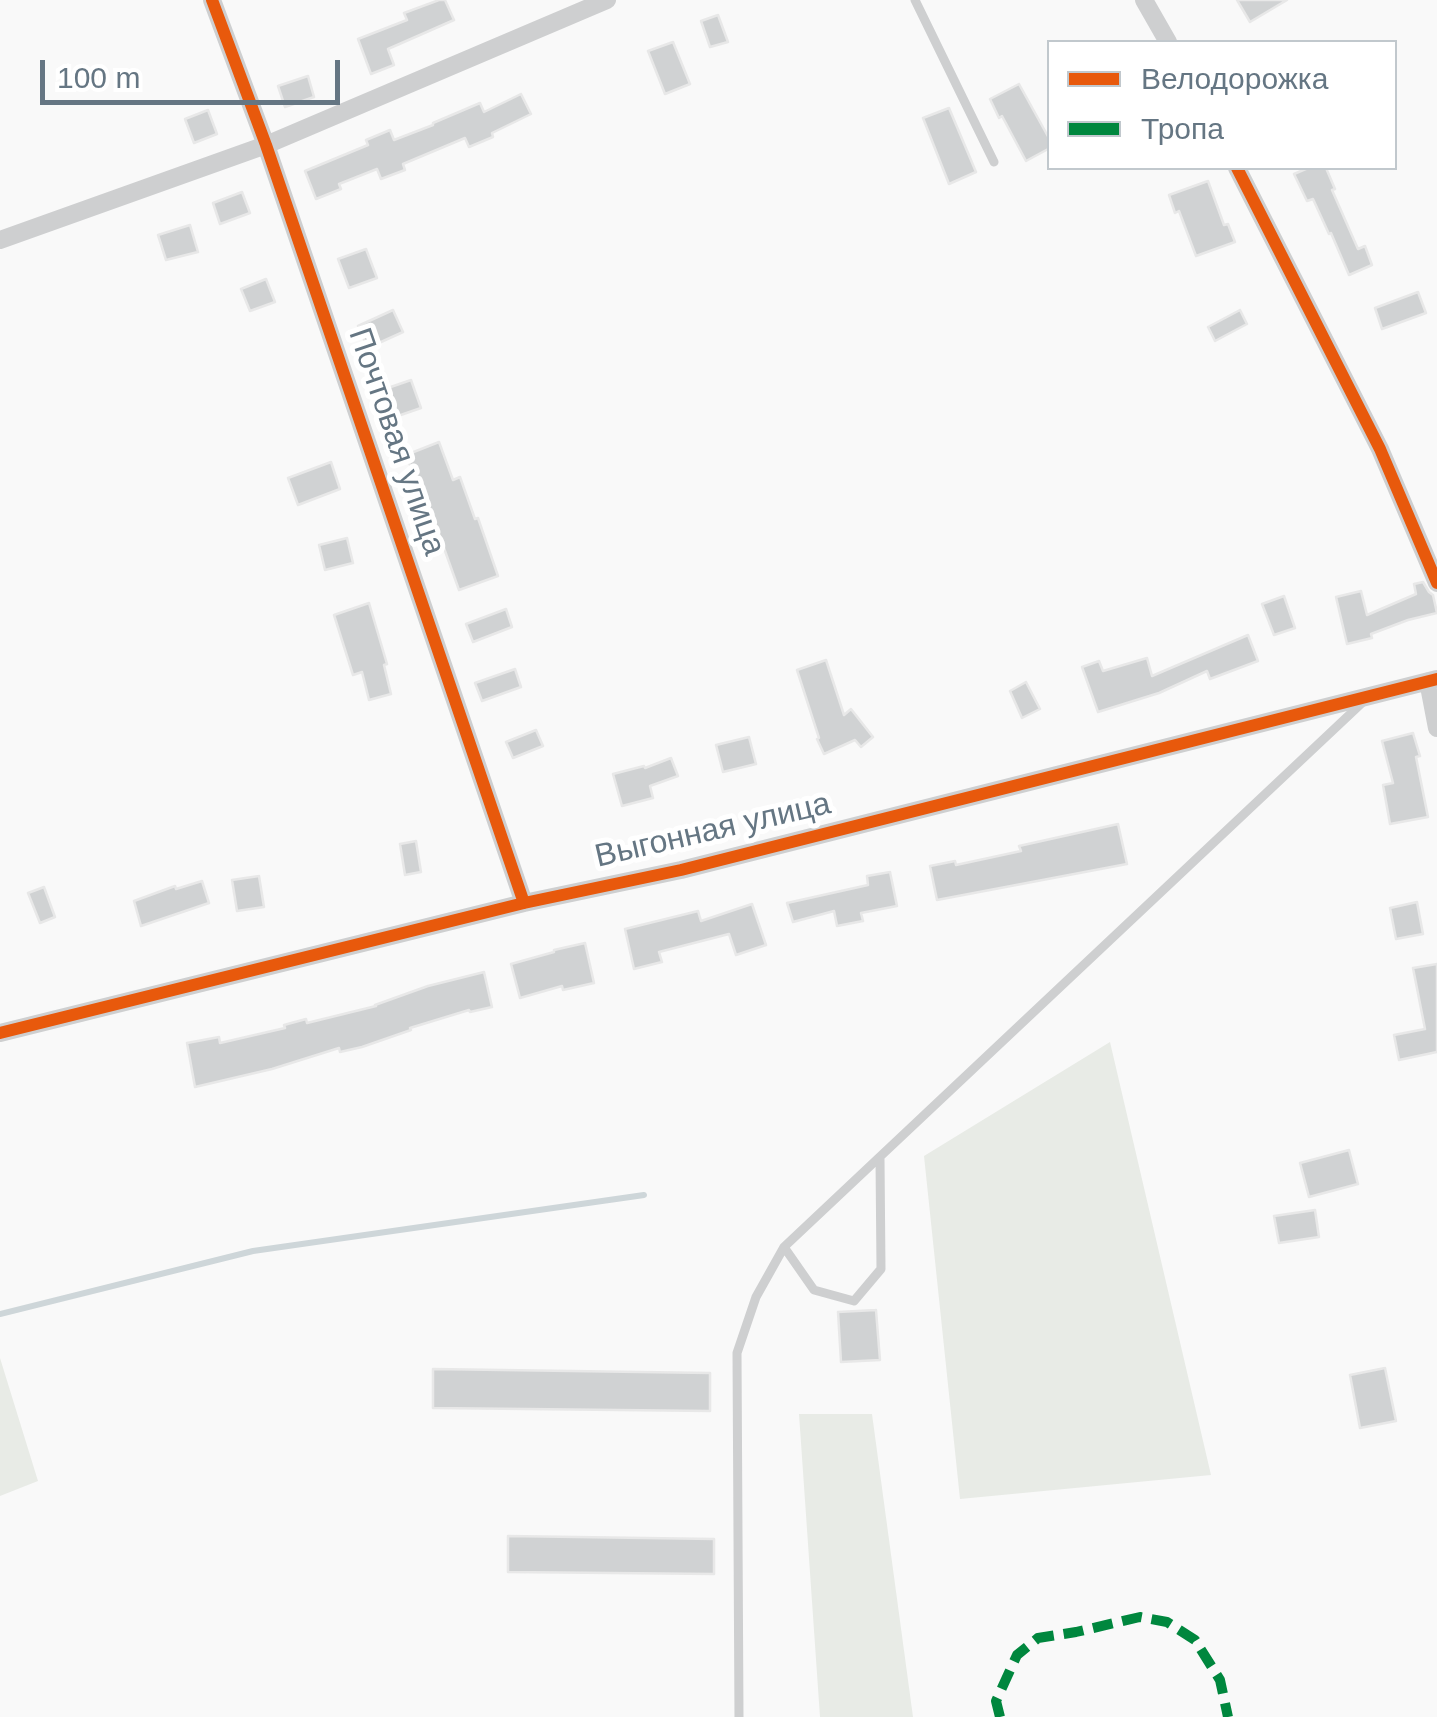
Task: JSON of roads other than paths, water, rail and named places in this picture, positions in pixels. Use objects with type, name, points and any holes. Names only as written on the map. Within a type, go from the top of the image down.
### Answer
[{"type":"street","name":"Почтовая улица","points":[[212,0],[266,145],[524,902]]},
{"type":"street","points":[[0,240],[266,145],[607,0]]},
{"type":"street","points":[[1144,0],[1167,40]]},
{"type":"street","points":[[1238,170],[1380,449],[1437,583]]},
{"type":"street","points":[[1432,680],[1437,728]]},
{"type":"street","name":"Выгонная улица","points":[[0,1033],[524,902],[681,870],[1432,680]]},
{"type":"lane","points":[[915,0],[994,162]]},
{"type":"lane","points":[[739,1717],[738,1353],[756,1297],[784,1247],[1370,696]]},
{"type":"lane","points":[[784,1247],[814,1290],[854,1301],[881,1269],[880,1159]]},
{"type":"waterway","points":[[0,1314],[253,1251],[644,1195]]}]
